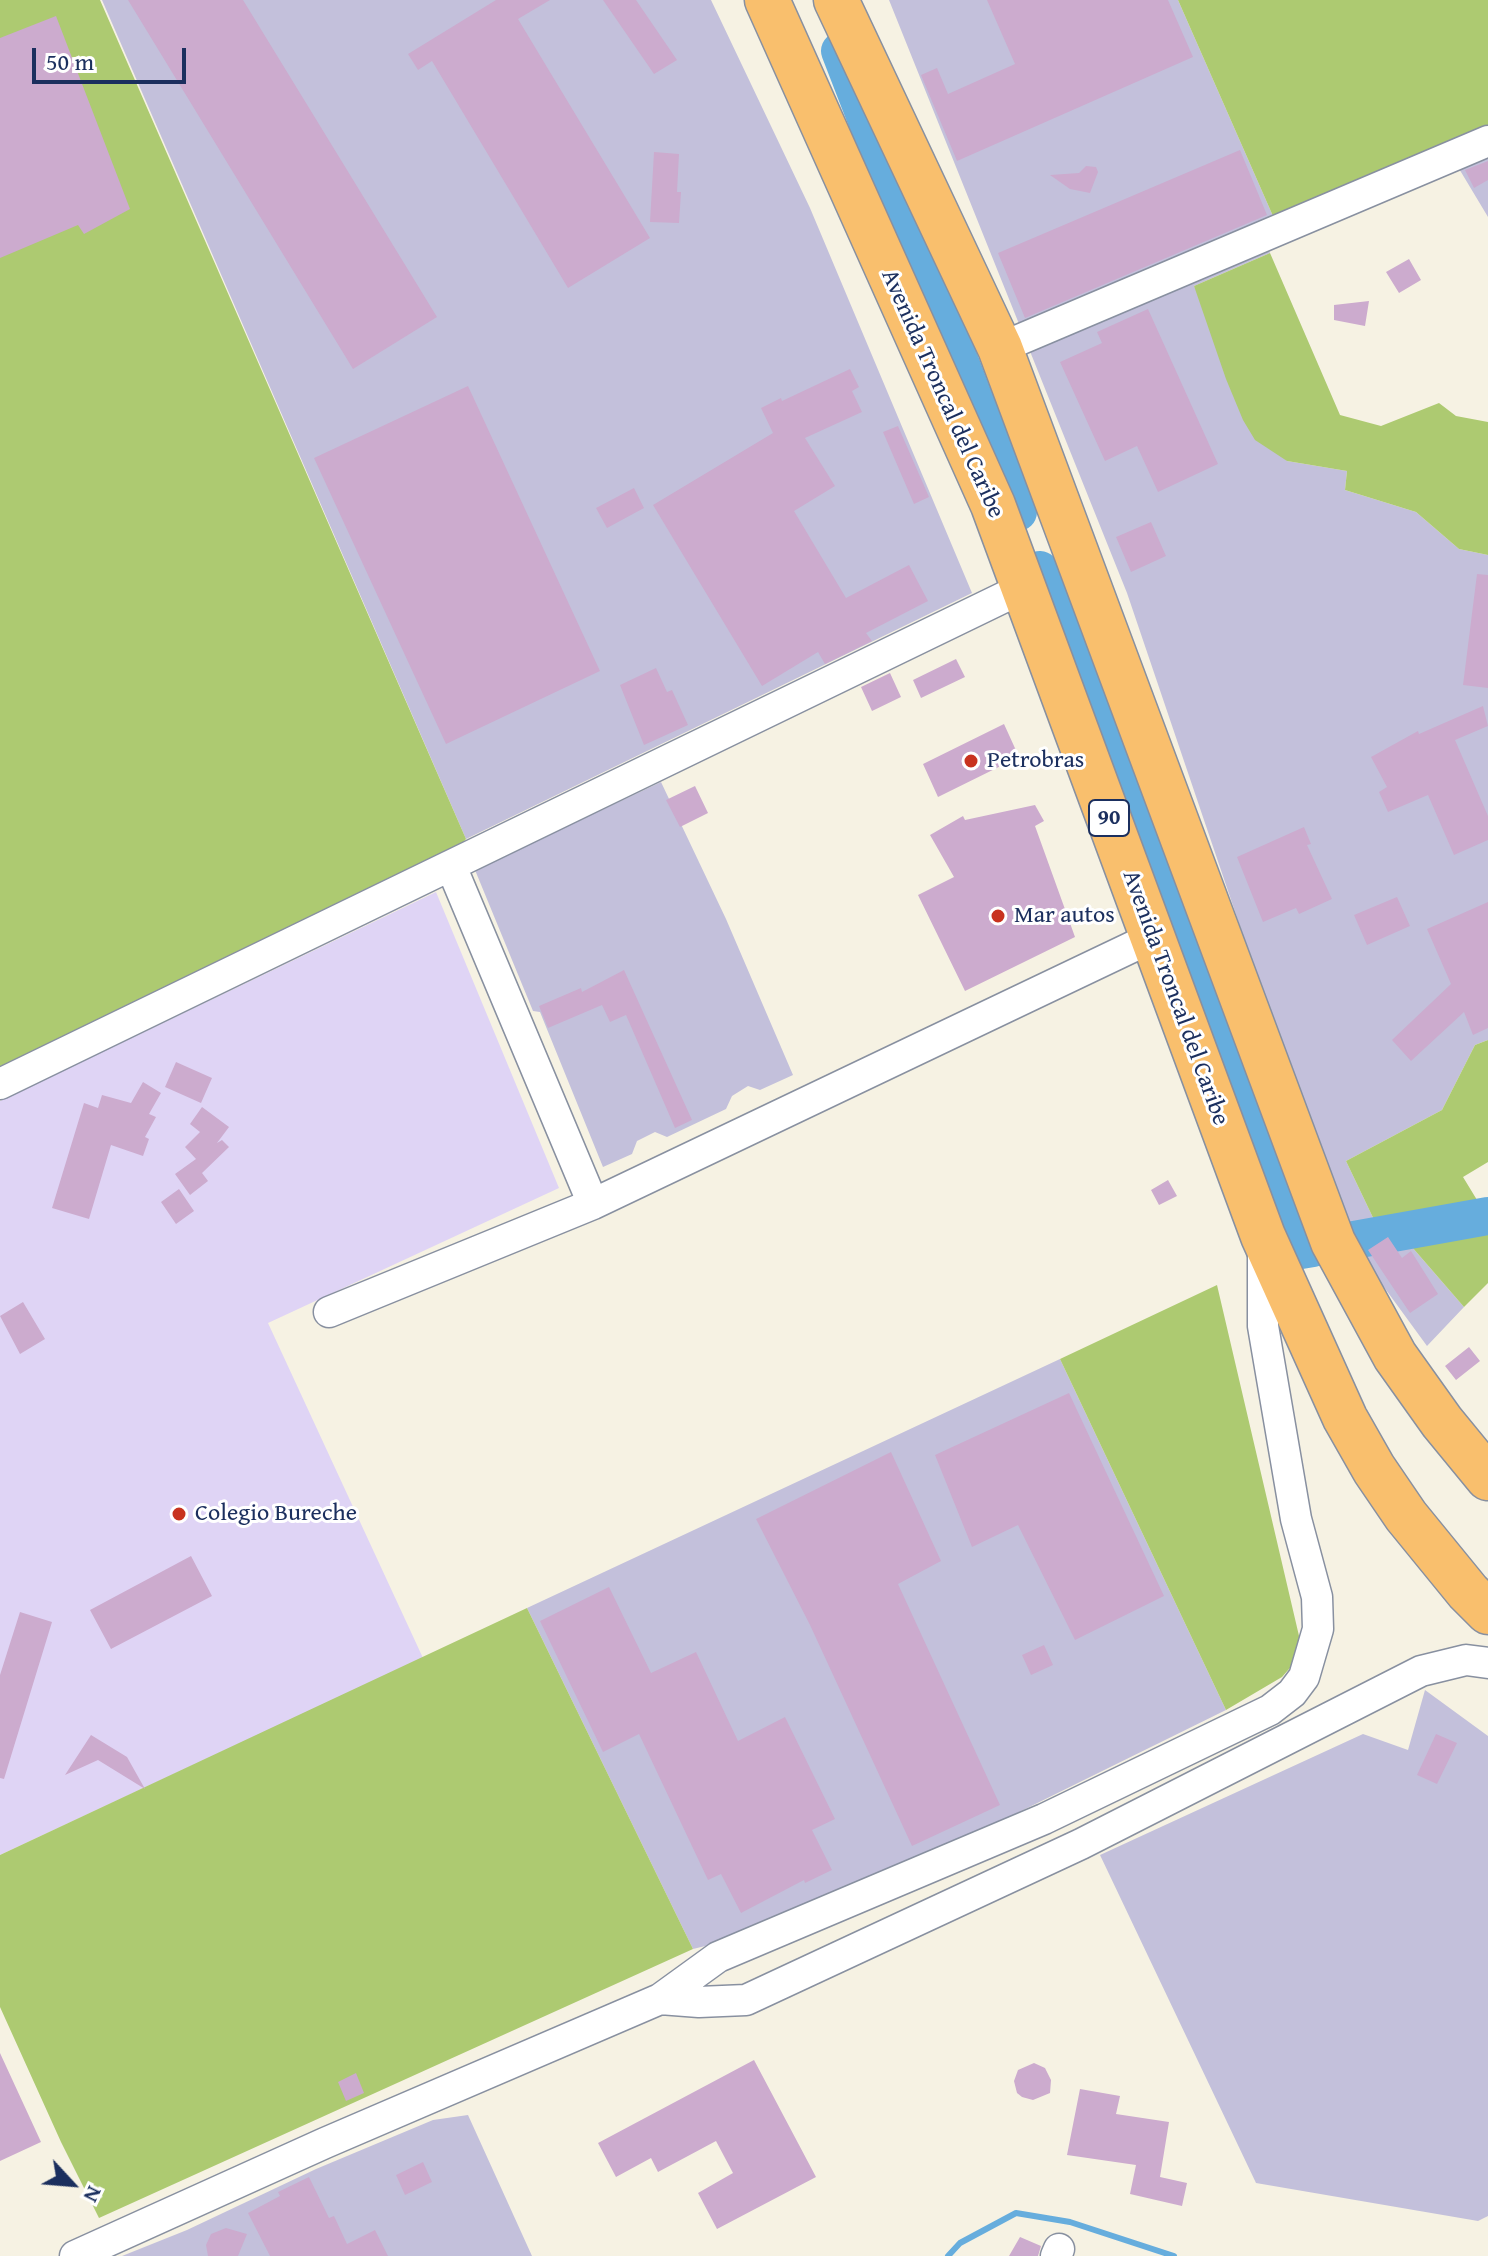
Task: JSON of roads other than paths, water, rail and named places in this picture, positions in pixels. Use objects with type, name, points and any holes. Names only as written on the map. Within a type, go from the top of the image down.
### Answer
[{"type":"highway","name":"Avenida Troncal del Caribe","points":[[767,0],[993,505],[1263,1236],[1345,1418],[1374,1469],[1406,1516],[1488,1612]]},
{"type":"highway","points":[[836,0],[1000,348],[1333,1242],[1395,1356],[1442,1422],[1488,1478]]},
{"type":"street","points":[[1000,348],[1488,141]]},
{"type":"street","points":[[0,1084],[1023,588]]},
{"type":"street","points":[[451,866],[593,1204]]},
{"type":"street","points":[[329,1312],[593,1204],[1153,937]]},
{"type":"street","points":[[75,2256],[325,2143],[660,1999],[718,1957],[1044,1819],[1270,1710],[1292,1693],[1304,1677],[1318,1629],[1317,1597],[1296,1519],[1263,1326],[1263,1236]]},
{"type":"street","points":[[660,1999],[699,2002],[746,2000],[1081,1844],[1421,1671],[1466,1660],[1488,1663]]},
{"type":"street","points":[[1270,1710],[1286,1740]]},
{"type":"waterway","points":[[840,51],[1018,512]]},
{"type":"waterway","points":[[1040,570],[1301,1250],[1313,1248]]},
{"type":"waterway","points":[[1354,1240],[1488,1216]]},
{"type":"waterway","points":[[948,2256],[960,2243],[1016,2213],[1070,2222],[1174,2256]]},
{"type":"place","name":"Petrobras","points":[[971,761]]},
{"type":"place","name":"Mar autos","points":[[998,916]]},
{"type":"place","name":"Colegio Bureche","points":[[179,1514]]}]
